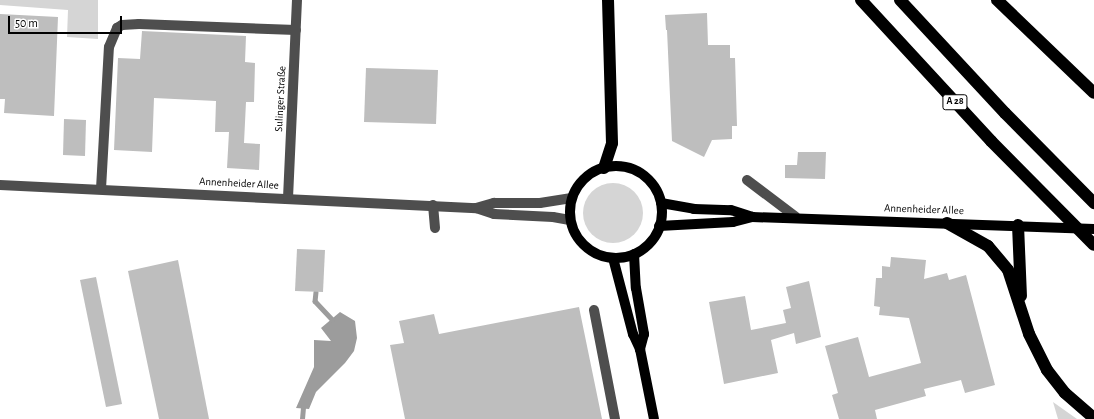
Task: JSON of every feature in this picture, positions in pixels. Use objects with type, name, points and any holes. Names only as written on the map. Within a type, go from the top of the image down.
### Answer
[{"type":"highway","points":[[604,168],[612,143],[608,0]]},
{"type":"highway","name":"A 28","points":[[861,0],[991,141],[1094,245]]},
{"type":"highway","name":"A 28","points":[[900,0],[1004,113],[1093,202]]},
{"type":"highway","points":[[997,0],[1094,93]]},
{"type":"highway","points":[[947,223],[988,246],[1008,270],[1029,334],[1047,370],[1065,393],[1094,418]]},
{"type":"highway","points":[[1018,225],[1021,306]]},
{"type":"main road","points":[[616,166],[639,172],[656,190],[661,203],[662,215],[659,226],[650,242],[634,254],[613,258],[592,252],[577,238],[570,220],[572,198],[579,185],[590,174],[604,168],[616,166]]},
{"type":"main road","name":"Annenheider Allee","points":[[661,203],[694,209],[731,210],[752,217]]},
{"type":"main road","name":"Annenheider Allee","points":[[659,226],[733,222],[752,217],[1018,225],[1094,229]]},
{"type":"main road","points":[[634,254],[636,288],[644,334],[640,349]]},
{"type":"main road","points":[[613,258],[633,334],[640,349],[654,419]]},
{"type":"street","name":"Sulinger Straße","points":[[288,198],[297,0]]},
{"type":"street","points":[[101,189],[109,48],[117,28],[139,24],[296,30]]},
{"type":"street","points":[[746,180],[796,218]]},
{"type":"street","name":"Annenheider Allee","points":[[0,185],[476,208],[494,214],[553,217],[570,220]]},
{"type":"street","name":"Annenheider Allee","points":[[476,208],[494,203],[540,203],[572,198]]},
{"type":"street","points":[[433,206],[435,228]]},
{"type":"street","points":[[594,310],[615,419]]},
{"type":"shaded area","points":[[0,0],[98,0],[98,39],[67,37],[68,10],[0,5]]},
{"type":"shaded area","points":[[607,183],[619,183],[630,188],[638,196],[643,207],[641,225],[630,238],[619,243],[607,243],[596,238],[588,230],[583,219],[583,207],[588,196],[596,188]]},
{"type":"shaded area","points":[[340,312],[355,321],[357,338],[354,351],[345,363],[316,392],[309,409],[296,408],[314,367],[314,340],[331,341],[321,328]]},
{"type":"shaded area","points":[[1053,402],[1077,419],[1058,419]]},
{"type":"building","points":[[707,13],[708,45],[730,45],[730,58],[735,58],[737,126],[732,126],[732,139],[712,140],[704,157],[672,141],[665,15]]},
{"type":"building","points":[[0,14],[58,17],[54,116],[4,113],[5,99],[0,99]]},
{"type":"building","points":[[142,31],[246,36],[245,62],[255,63],[254,102],[246,102],[244,143],[260,144],[259,170],[227,168],[229,132],[215,132],[216,101],[154,98],[152,152],[114,150],[118,58],[140,59]]},
{"type":"building","points":[[366,68],[438,70],[436,124],[364,122]]},
{"type":"building","points":[[64,119],[86,120],[85,156],[63,155]]},
{"type":"building","points":[[798,152],[826,152],[825,179],[785,178],[785,165],[797,165]]},
{"type":"building","points":[[297,249],[325,250],[323,292],[295,291]]},
{"type":"building","points":[[891,257],[926,260],[924,279],[947,273],[949,280],[966,275],[995,385],[965,393],[961,380],[924,389],[926,396],[875,410],[877,419],[839,419],[832,395],[838,393],[825,346],[858,337],[869,377],[921,363],[909,318],[879,315],[880,307],[874,306],[876,278],[882,278],[882,266],[890,267]]},
{"type":"building","points":[[178,260],[209,419],[159,419],[128,271]]},
{"type":"building","points":[[96,277],[122,404],[106,407],[80,280]]},
{"type":"building","points":[[809,281],[821,337],[796,344],[794,333],[771,340],[778,373],[724,384],[709,302],[745,296],[751,330],[786,323],[783,310],[791,308],[786,287]]},
{"type":"building","points":[[579,307],[602,419],[405,419],[390,345],[404,343],[399,321],[434,314],[439,334]]},
{"type":"waterway","points":[[316,292],[315,301],[332,319]]},
{"type":"waterway","points":[[302,419],[303,408]]}]
